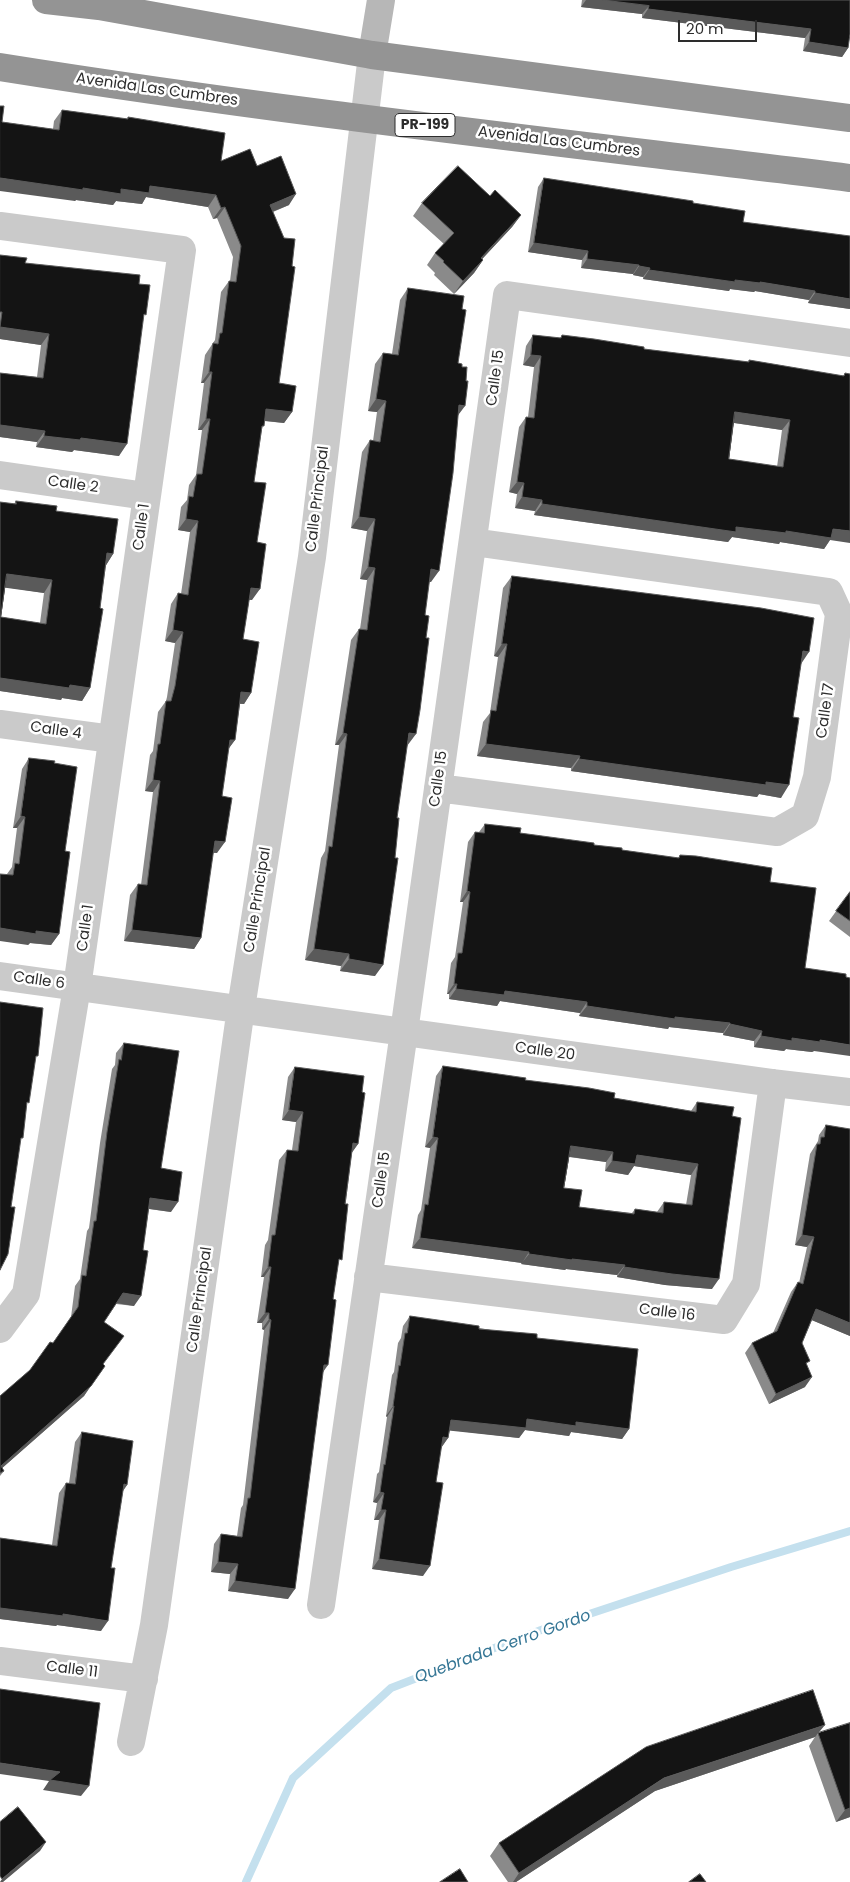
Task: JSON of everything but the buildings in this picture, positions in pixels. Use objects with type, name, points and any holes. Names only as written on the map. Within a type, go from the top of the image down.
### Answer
[{"type":"highway","points":[[46,0],[99,6],[372,55],[850,118]]},
{"type":"highway","name":"Avenida Las Cumbres","points":[[0,67],[79,80],[363,118],[850,178]]},
{"type":"street","points":[[372,55],[381,0]]},
{"type":"street","name":"Calle Principal","points":[[131,1742],[154,1625],[241,1008],[312,557],[372,55]]},
{"type":"street","name":"Calle 1","points":[[0,226],[182,250],[78,987],[26,1294],[0,1329]]},
{"type":"street","name":"Calle 15","points":[[321,1605],[404,1032],[507,295],[850,343]]},
{"type":"street","name":"Calle 2","points":[[0,475],[146,496]]},
{"type":"street","name":"Calle 17","points":[[438,788],[777,832],[805,816],[818,767],[839,614],[829,592],[472,542]]},
{"type":"street","name":"Calle 4","points":[[0,724],[112,739]]},
{"type":"street","name":"Calle 6","points":[[0,976],[78,987]]},
{"type":"street","points":[[78,987],[241,1008]]},
{"type":"street","name":"Calle 20","points":[[241,1008],[773,1083],[850,1092]]},
{"type":"street","name":"Calle 16","points":[[368,1277],[724,1320],[746,1284],[773,1083]]},
{"type":"street","name":"Calle 11","points":[[0,1661],[144,1679]]},
{"type":"waterway","name":"Quebrada Cerro Gordo","points":[[246,1882],[293,1778],[391,1688],[541,1630],[731,1567],[850,1531]]}]
